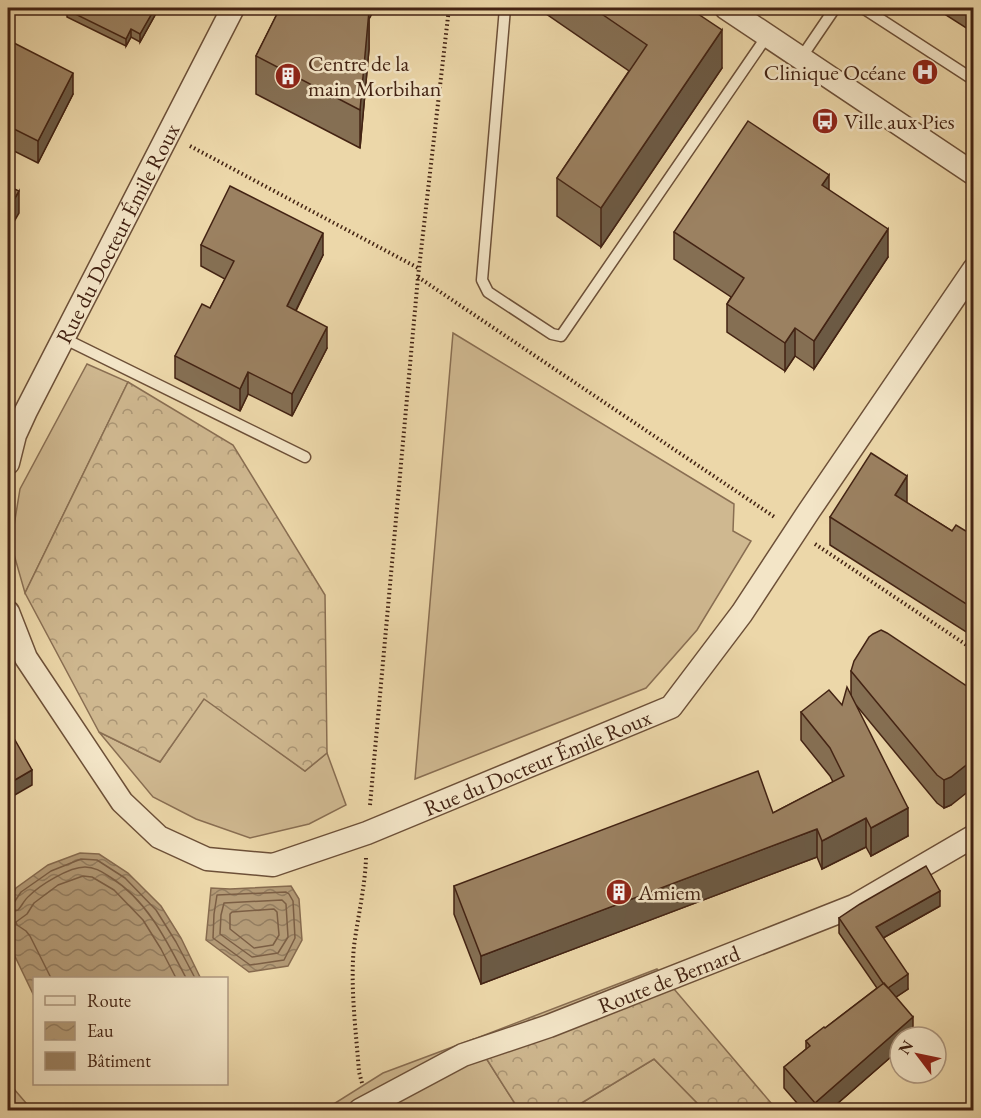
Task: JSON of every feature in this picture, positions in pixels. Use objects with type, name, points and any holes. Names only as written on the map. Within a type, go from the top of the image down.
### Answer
[{"type":"street","name":"Rue du Docteur Émile Roux","points":[[8,463],[15,435],[233,8]]},
{"type":"street","points":[[726,8],[974,174]]},
{"type":"street","name":"Rue du Docteur Émile Roux","points":[[8,612],[26,658],[122,802],[159,837],[207,859],[273,865],[367,833],[671,707],[742,614],[974,269]]},
{"type":"street","name":"Route de Bernard","points":[[364,1109],[463,1055],[549,1026],[854,906],[974,836]]},
{"type":"lane","points":[[506,8],[482,280],[488,292],[552,334],[561,336],[767,36]]},
{"type":"lane","points":[[801,58],[835,8]]},
{"type":"lane","points":[[863,8],[974,80]]},
{"type":"lane","points":[[63,338],[305,457]]},
{"type":"path","points":[[364,1109],[353,994],[354,948],[365,875],[418,277],[449,8]]},
{"type":"path","points":[[168,134],[420,269]]},
{"type":"path","points":[[418,277],[974,650]]},
{"type":"green space","points":[[453,333],[734,504],[733,531],[751,541],[697,630],[646,688],[415,779]]},
{"type":"green space","points":[[87,364],[128,382],[25,593],[11,544],[20,489]]},
{"type":"green space","points":[[128,382],[233,445],[325,595],[327,753],[305,771],[204,699],[160,762],[99,732],[25,593]]},
{"type":"green space","points":[[204,698],[305,771],[327,753],[346,805],[309,824],[250,838],[196,819],[153,797],[99,732],[160,762]]},
{"type":"green space","points":[[657,969],[777,1110],[704,1110],[654,1059],[570,1110],[519,1110],[474,1039]]},
{"type":"green space","points":[[474,1039],[519,1110],[324,1110],[383,1073]]},
{"type":"green space","points":[[654,1059],[704,1110],[570,1110]]},
{"type":"green space","points":[[8,1082],[32,1110],[8,1110]]},
{"type":"water","points":[[80,853],[99,854],[128,873],[161,906],[181,938],[200,977],[33,977],[33,994],[9,944],[8,904],[16,888],[48,865]]},
{"type":"water","points":[[291,886],[299,899],[302,940],[288,966],[249,972],[206,940],[211,888]]},
{"type":"building","points":[[68,8],[155,8],[140,34],[131,29],[126,39],[67,10]]},
{"type":"building","points":[[280,8],[362,8],[369,11],[360,110],[256,56]]},
{"type":"building","points":[[593,8],[689,8],[722,30],[601,208],[557,178],[647,45]]},
{"type":"building","points":[[14,43],[73,73],[38,141],[8,126],[8,56]]},
{"type":"building","points":[[748,121],[829,175],[822,185],[888,229],[814,341],[795,328],[785,343],[727,304],[744,278],[674,232]]},
{"type":"building","points":[[8,186],[19,191],[8,210]]},
{"type":"building","points":[[230,186],[323,233],[287,306],[327,327],[292,394],[248,372],[240,389],[175,356],[202,304],[210,308],[234,261],[201,245]]},
{"type":"building","points":[[871,453],[907,476],[895,495],[952,531],[956,525],[974,536],[974,609],[830,517]]},
{"type":"building","points":[[881,630],[974,691],[974,759],[951,777],[944,780],[937,775],[851,671],[854,661],[869,637]]},
{"type":"building","points":[[847,687],[908,808],[871,828],[866,818],[822,841],[817,829],[481,956],[454,886],[758,771],[773,813],[844,776],[830,748],[801,712],[829,690],[842,705]]},
{"type":"building","points":[[15,740],[32,770],[8,784],[8,744]]},
{"type":"building","points":[[926,866],[940,891],[876,927],[908,974],[888,988],[839,918]]},
{"type":"building","points":[[884,983],[913,1017],[904,1025],[888,1025],[888,1039],[815,1103],[784,1067],[810,1046],[806,1041]]},
{"type":"place","name":"Clinique Océane","points":[[925,72]]},
{"type":"place","name":"Centre de la main Morbihan","points":[[288,76]]},
{"type":"place","name":"Ville aux Pies","points":[[825,121]]},
{"type":"place","name":"Amiem","points":[[619,892]]}]
